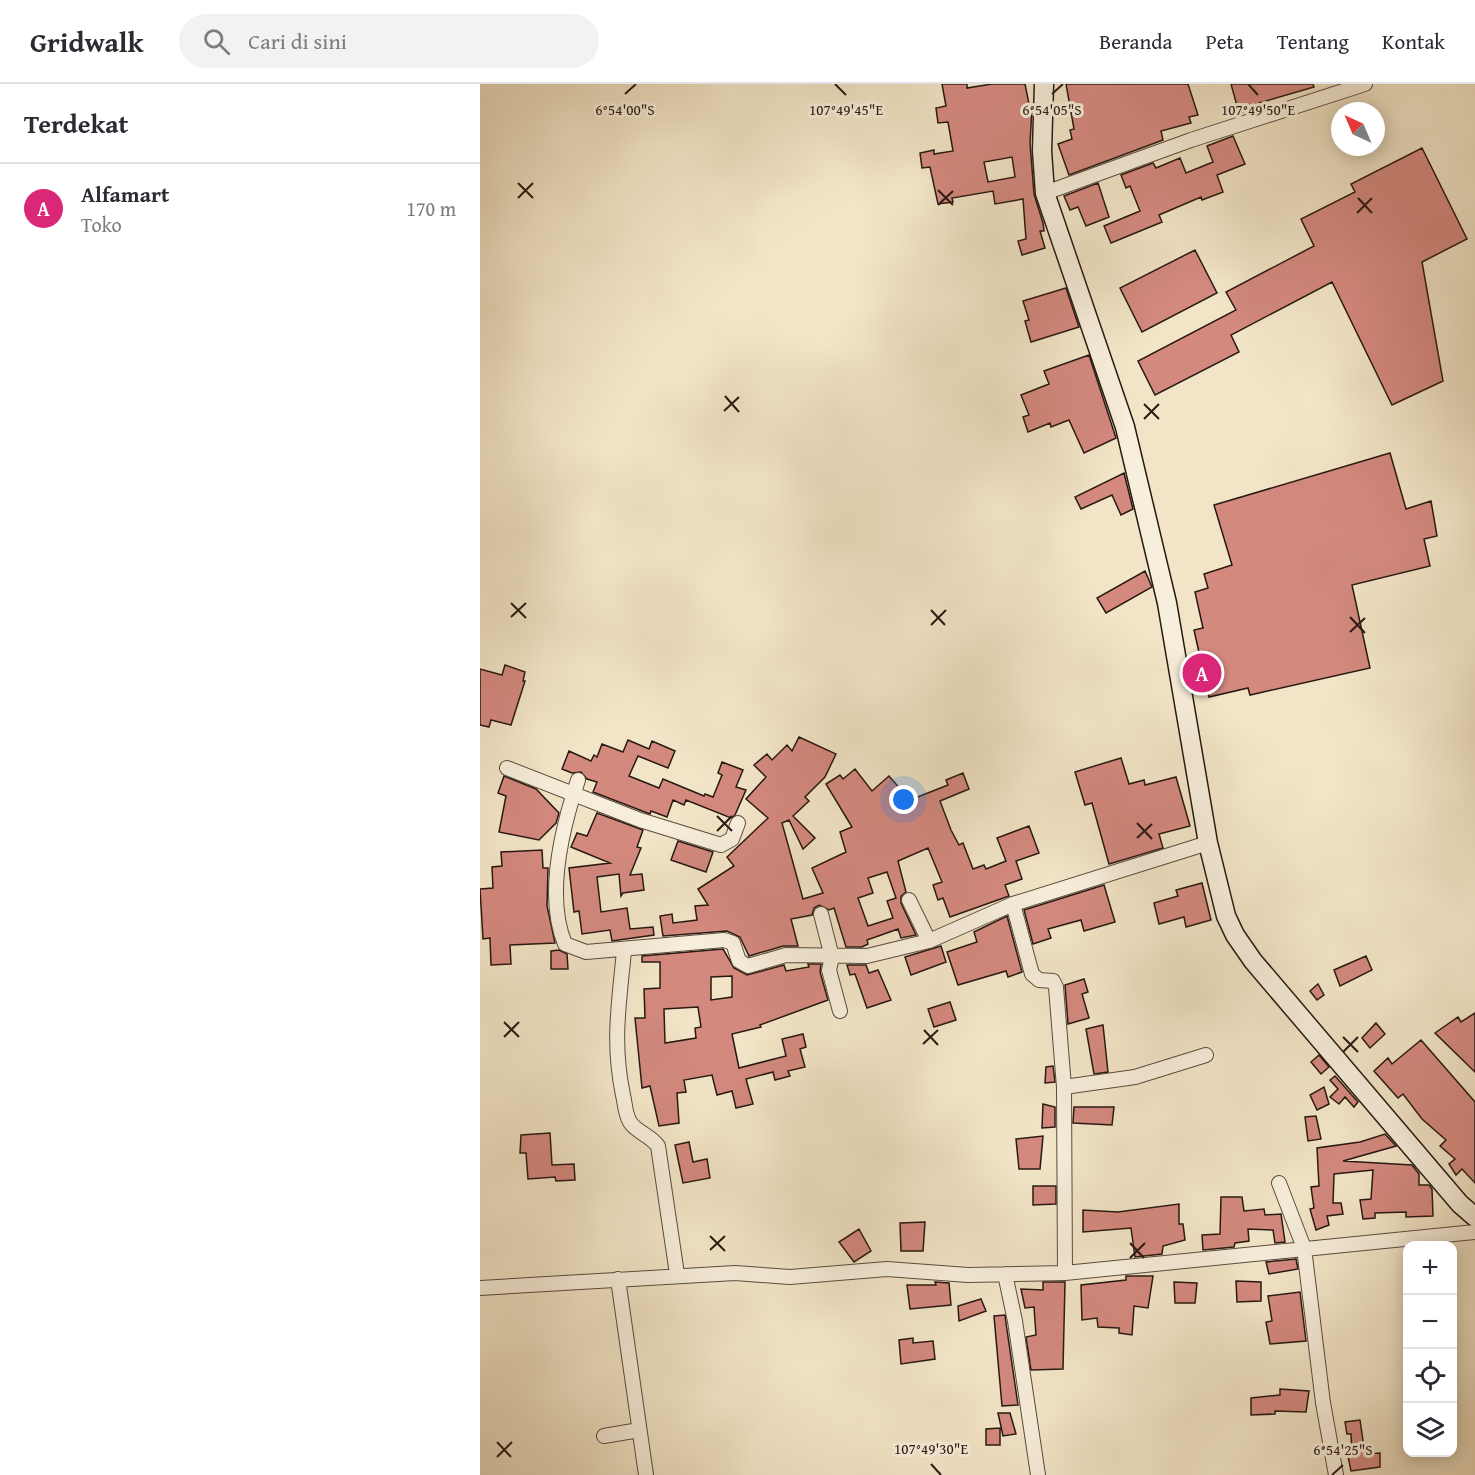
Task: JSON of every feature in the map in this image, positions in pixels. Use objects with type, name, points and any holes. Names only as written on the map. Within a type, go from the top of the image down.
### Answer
[{"type":"main road","points":[[1044,84],[1042,150],[1045,193],[1125,427],[1167,603],[1208,843],[1226,916],[1235,935],[1374,1106],[1460,1204],[1475,1217]]},
{"type":"street","points":[[1045,193],[1338,89],[1365,84]]},
{"type":"street","points":[[507,768],[576,786],[640,820],[721,845],[732,838],[738,823]]},
{"type":"street","points":[[576,786],[556,865],[560,930],[565,944],[586,952],[624,951],[724,940],[733,943],[739,961],[748,966],[786,955],[867,956],[929,941],[1013,904],[1208,843]]},
{"type":"street","points":[[909,900],[929,941]]},
{"type":"street","points":[[1013,904],[1032,974],[1039,980],[1053,981],[1056,987],[1064,1087],[1065,1273]]},
{"type":"street","points":[[821,914],[832,957],[829,970],[840,1011]]},
{"type":"street","points":[[624,951],[615,1042],[616,1065],[628,1119],[633,1127],[651,1137],[658,1146],[677,1274]]},
{"type":"street","points":[[1064,1087],[1127,1079],[1206,1055]]},
{"type":"street","points":[[1280,1183],[1304,1248],[1323,1402],[1336,1475]]},
{"type":"street","points":[[480,1288],[677,1274],[735,1273],[790,1277],[887,1269],[1005,1274],[1065,1273],[1475,1232]]},
{"type":"street","points":[[1005,1274],[1015,1321],[1038,1475]]},
{"type":"street","points":[[618,1279],[646,1475]]},
{"type":"street","points":[[604,1436],[639,1430]]},
{"type":"building","points":[[942,84],[967,84],[967,88],[992,84],[1025,84],[1030,109],[1032,109],[1030,143],[1034,194],[1043,223],[1044,231],[1040,231],[1045,248],[1022,255],[1018,241],[1026,239],[1023,199],[995,204],[993,191],[952,198],[953,202],[938,204],[930,167],[922,168],[920,153],[934,150],[934,154],[953,151],[948,122],[938,123],[936,108],[946,106]],"holes":[[[1012,157],[1015,177],[988,182],[984,162]]]},
{"type":"building","points":[[1066,84],[1188,84],[1198,115],[1189,117],[1191,123],[1161,131],[1163,140],[1069,175],[1058,144],[1072,139],[1070,130],[1074,129]]},
{"type":"building","points":[[1231,84],[1313,84],[1314,87],[1259,103],[1260,107],[1239,113]]},
{"type":"building","points":[[1233,136],[1245,164],[1217,175],[1223,192],[1202,200],[1201,197],[1159,215],[1162,222],[1111,243],[1104,226],[1140,211],[1130,186],[1126,188],[1121,175],[1153,163],[1156,168],[1180,158],[1186,173],[1213,162],[1207,146]]},
{"type":"building","points":[[1422,148],[1467,239],[1422,262],[1443,381],[1392,405],[1332,282],[1231,335],[1239,352],[1155,395],[1138,361],[1236,310],[1226,292],[1314,246],[1301,219],[1355,192],[1351,184]]},
{"type":"building","points":[[1098,183],[1109,217],[1086,226],[1078,207],[1070,210],[1064,196]]},
{"type":"building","points":[[1195,250],[1217,293],[1142,332],[1120,288]]},
{"type":"building","points":[[1066,288],[1079,327],[1031,342],[1025,321],[1029,320],[1023,301]]},
{"type":"building","points":[[1089,355],[1116,438],[1084,453],[1069,420],[1051,427],[1050,423],[1028,432],[1023,417],[1029,415],[1021,395],[1049,384],[1044,371]]},
{"type":"building","points":[[1390,453],[1406,509],[1431,501],[1437,536],[1424,539],[1430,566],[1352,585],[1370,668],[1250,695],[1248,688],[1209,697],[1194,630],[1203,628],[1195,592],[1208,588],[1204,574],[1232,565],[1214,505]]},
{"type":"building","points":[[1124,473],[1133,509],[1121,515],[1112,495],[1081,509],[1075,497]]},
{"type":"building","points":[[1145,571],[1152,587],[1106,613],[1097,598]]},
{"type":"building","points":[[505,665],[525,672],[523,681],[525,681],[511,725],[491,720],[489,727],[480,725],[480,669],[502,675]]},
{"type":"building","points":[[799,737],[836,754],[825,777],[805,797],[809,801],[793,816],[815,838],[803,849],[789,820],[782,823],[803,899],[823,893],[812,868],[846,852],[840,832],[852,827],[826,784],[840,775],[843,779],[855,769],[872,791],[889,776],[910,800],[948,785],[946,780],[963,773],[969,789],[940,801],[951,830],[959,845],[963,843],[973,869],[984,865],[986,869],[1006,861],[997,838],[1029,826],[1039,853],[1016,861],[1022,879],[1005,885],[1009,896],[950,917],[943,898],[938,900],[933,885],[942,882],[928,848],[898,861],[906,892],[901,896],[901,903],[916,935],[901,938],[898,929],[867,940],[868,944],[862,947],[846,947],[834,908],[829,910],[819,905],[814,908],[812,915],[791,919],[798,946],[783,946],[749,956],[740,937],[727,931],[663,936],[660,916],[672,914],[673,923],[697,920],[695,906],[708,905],[698,889],[734,866],[727,857],[768,818],[746,799],[766,777],[754,765],[767,754],[772,760],[787,745],[792,751]],"holes":[[[887,872],[896,898],[887,901],[893,918],[868,926],[858,898],[873,893],[868,878]]]},
{"type":"building","points":[[628,740],[649,749],[652,741],[675,751],[668,768],[638,756],[629,776],[659,788],[663,779],[704,796],[705,794],[713,797],[722,775],[718,773],[722,762],[743,770],[736,787],[746,790],[735,815],[731,818],[686,800],[684,805],[673,800],[667,817],[651,811],[650,814],[593,792],[597,782],[587,779],[581,772],[572,773],[562,769],[569,751],[591,761],[594,755],[597,757],[602,744],[623,752]]},
{"type":"building","points":[[1121,758],[1129,784],[1144,780],[1145,785],[1176,777],[1190,826],[1159,834],[1163,848],[1109,864],[1092,803],[1085,805],[1075,772]]},
{"type":"building","points":[[504,776],[536,789],[559,813],[556,823],[539,840],[499,832],[506,796],[498,793]]},
{"type":"building","points":[[597,813],[643,830],[637,847],[641,848],[630,875],[642,874],[644,890],[623,893],[621,896],[619,874],[597,877],[601,912],[627,908],[630,929],[653,927],[654,935],[612,941],[610,930],[582,934],[579,911],[574,912],[569,868],[610,863],[571,847],[577,833],[587,836]]},
{"type":"building","points":[[678,841],[713,852],[706,872],[671,860]]},
{"type":"building","points":[[542,850],[543,868],[548,868],[547,906],[555,943],[510,945],[511,964],[491,965],[490,938],[483,939],[480,889],[493,888],[492,867],[502,866],[501,852]]},
{"type":"building","points":[[1202,883],[1211,920],[1186,927],[1184,917],[1159,924],[1154,903],[1178,896],[1176,890]]},
{"type":"building","points":[[1104,885],[1115,922],[1084,931],[1081,920],[1048,929],[1051,938],[1033,944],[1024,910]]},
{"type":"building","points":[[1007,916],[1022,972],[1008,977],[1006,971],[958,985],[947,952],[977,942],[974,932]]},
{"type":"building","points":[[941,946],[946,962],[911,975],[905,957]]},
{"type":"building","points":[[723,949],[734,968],[747,975],[784,965],[786,971],[809,967],[808,964],[821,964],[820,972],[828,1000],[760,1025],[761,1027],[732,1034],[739,1068],[786,1056],[782,1039],[803,1034],[806,1047],[800,1049],[805,1067],[788,1071],[790,1076],[775,1080],[773,1072],[746,1079],[753,1104],[736,1108],[732,1091],[717,1095],[712,1075],[684,1080],[686,1092],[677,1093],[679,1123],[659,1126],[650,1086],[642,1088],[635,1018],[645,1018],[644,989],[660,988],[660,962],[642,962],[642,956]],"holes":[[[732,976],[732,997],[711,1000],[711,977]],[[698,1007],[701,1027],[695,1028],[696,1038],[665,1043],[664,1009]]]},
{"type":"building","points":[[559,950],[567,954],[568,969],[551,969],[551,951]]},
{"type":"building","points":[[1366,956],[1372,970],[1340,986],[1334,970]]},
{"type":"building","points":[[847,965],[866,965],[869,973],[878,970],[891,1000],[867,1008],[855,974],[850,975]]},
{"type":"building","points":[[1084,979],[1088,992],[1082,994],[1089,1018],[1068,1024],[1065,985]]},
{"type":"building","points":[[1318,984],[1324,995],[1317,1000],[1310,991]]},
{"type":"building","points":[[950,1002],[956,1020],[934,1027],[928,1009]]},
{"type":"building","points":[[1475,1013],[1475,1072],[1435,1033],[1458,1017],[1461,1022]]},
{"type":"building","points":[[1376,1023],[1385,1034],[1370,1048],[1362,1038]]},
{"type":"building","points":[[1103,1025],[1108,1072],[1094,1074],[1086,1029]]},
{"type":"building","points":[[1421,1040],[1475,1102],[1475,1183],[1462,1169],[1456,1175],[1449,1164],[1455,1159],[1440,1146],[1446,1140],[1422,1119],[1403,1094],[1398,1098],[1374,1071],[1388,1058],[1392,1064]]},
{"type":"building","points":[[1319,1055],[1329,1067],[1321,1074],[1311,1062]]},
{"type":"building","points":[[1053,1066],[1055,1082],[1045,1083],[1046,1067]]},
{"type":"building","points":[[1335,1076],[1358,1102],[1354,1107],[1345,1097],[1339,1104],[1330,1097],[1338,1089],[1330,1080]]},
{"type":"building","points":[[1324,1087],[1329,1104],[1317,1110],[1310,1095]]},
{"type":"building","points":[[1043,1104],[1055,1107],[1055,1127],[1042,1128]]},
{"type":"building","points":[[1074,1107],[1114,1107],[1112,1125],[1073,1123]]},
{"type":"building","points":[[1316,1116],[1321,1139],[1308,1141],[1305,1117]]},
{"type":"building","points":[[550,1133],[552,1165],[574,1164],[575,1180],[556,1181],[555,1177],[528,1179],[526,1153],[520,1153],[521,1135]]},
{"type":"building","points":[[1385,1134],[1396,1146],[1343,1161],[1412,1165],[1419,1174],[1419,1185],[1429,1185],[1432,1189],[1433,1216],[1406,1217],[1406,1212],[1375,1213],[1375,1218],[1363,1219],[1360,1200],[1371,1199],[1373,1170],[1334,1174],[1333,1203],[1341,1203],[1343,1214],[1327,1216],[1329,1225],[1316,1230],[1310,1209],[1314,1208],[1311,1187],[1319,1186],[1317,1148],[1360,1142]]},
{"type":"building","points":[[1043,1136],[1040,1169],[1019,1169],[1016,1139]]},
{"type":"building","points":[[689,1142],[693,1162],[707,1159],[710,1178],[683,1183],[675,1145]]},
{"type":"building","points":[[1033,1186],[1056,1186],[1056,1204],[1033,1205]]},
{"type":"building","points":[[1221,1197],[1242,1197],[1244,1211],[1264,1209],[1265,1215],[1281,1214],[1285,1242],[1275,1243],[1273,1230],[1248,1229],[1249,1241],[1235,1243],[1234,1247],[1203,1250],[1202,1235],[1220,1234]]},
{"type":"building","points":[[1179,1204],[1179,1224],[1183,1224],[1185,1240],[1163,1246],[1162,1254],[1135,1257],[1131,1228],[1083,1232],[1083,1210],[1118,1212]]},
{"type":"building","points":[[925,1222],[923,1251],[901,1251],[900,1223]]},
{"type":"building","points":[[859,1229],[871,1251],[854,1262],[839,1242]]},
{"type":"building","points":[[1296,1259],[1298,1269],[1269,1274],[1266,1262]]},
{"type":"building","points":[[1126,1276],[1153,1276],[1148,1308],[1134,1306],[1132,1335],[1119,1333],[1119,1328],[1098,1327],[1097,1318],[1082,1320],[1081,1285],[1126,1280]]},
{"type":"building","points":[[1236,1281],[1261,1282],[1261,1301],[1237,1302]]},
{"type":"building","points":[[935,1282],[949,1283],[951,1305],[910,1309],[907,1285],[936,1285]]},
{"type":"building","points":[[1043,1282],[1065,1282],[1063,1369],[1031,1370],[1026,1337],[1036,1335],[1034,1307],[1025,1308],[1021,1289],[1043,1290]]},
{"type":"building","points":[[1174,1282],[1197,1283],[1195,1303],[1175,1303]]},
{"type":"building","points":[[1300,1292],[1306,1341],[1270,1344],[1266,1322],[1272,1321],[1268,1296]]},
{"type":"building","points":[[981,1299],[986,1311],[959,1321],[958,1306]]},
{"type":"building","points":[[1005,1315],[1018,1405],[1002,1406],[994,1316]]},
{"type":"building","points":[[913,1338],[913,1343],[933,1341],[935,1359],[901,1364],[899,1340]]},
{"type":"building","points":[[1280,1389],[1309,1391],[1306,1412],[1275,1411],[1275,1414],[1251,1415],[1251,1398],[1280,1395]]},
{"type":"building","points":[[998,1413],[1010,1413],[1016,1434],[1003,1436]]},
{"type":"building","points":[[1360,1420],[1365,1454],[1380,1453],[1380,1467],[1351,1471],[1348,1456],[1352,1455],[1351,1434],[1347,1434],[1345,1422]]},
{"type":"building","points":[[1000,1428],[1000,1445],[986,1445],[986,1429]]},
{"type":"place","name":"Alfamart","points":[[1202,673]]}]
